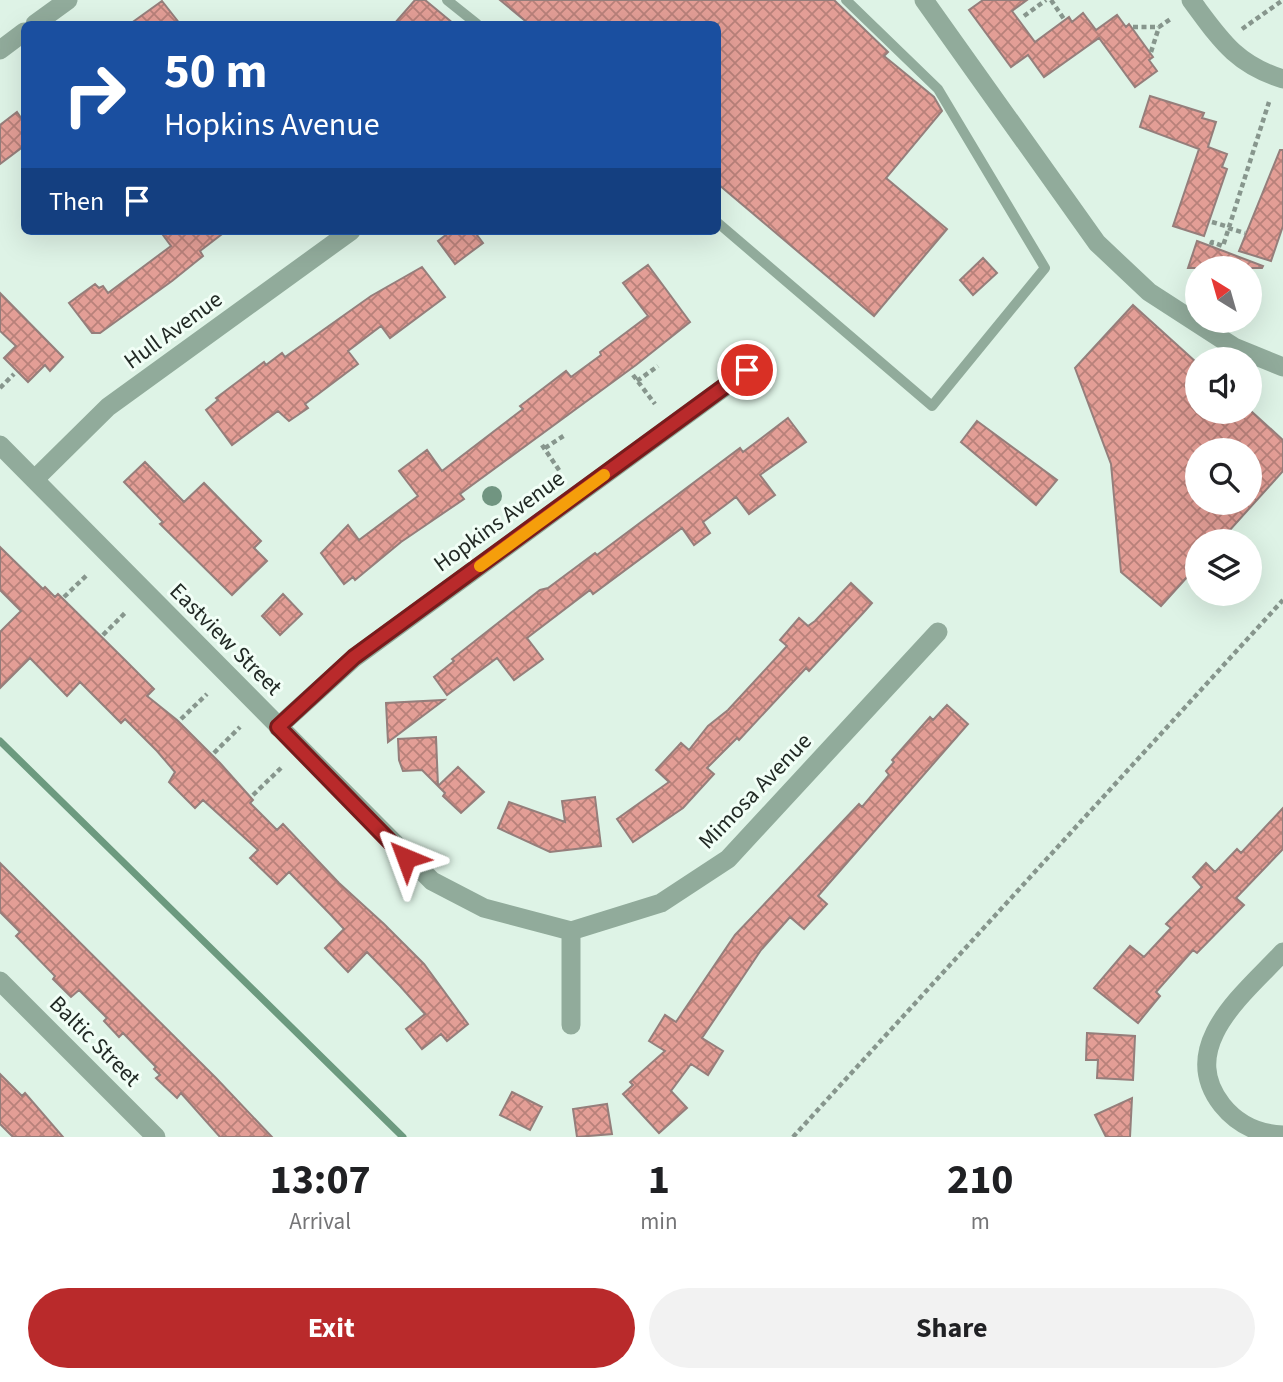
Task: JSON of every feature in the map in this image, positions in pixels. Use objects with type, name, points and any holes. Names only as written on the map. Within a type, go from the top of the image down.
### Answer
[{"type":"street","points":[[38,21],[68,0]]},
{"type":"street","points":[[923,0],[1097,243],[1149,292],[1234,347],[1283,367]]},
{"type":"street","points":[[1191,0],[1231,53],[1258,72],[1283,79]]},
{"type":"street","points":[[0,50],[21,34]]},
{"type":"street","name":"Hull Avenue","points":[[34,479],[108,407],[345,235]]},
{"type":"street","name":"Hopkins Avenue","points":[[278,727],[354,657],[756,364]]},
{"type":"street","name":"Eastview Street","points":[[0,445],[432,881],[484,908],[571,931]]},
{"type":"street","name":"Mimosa Avenue","points":[[571,931],[661,903],[728,859],[937,632]]},
{"type":"street","points":[[571,931],[572,1025]]},
{"type":"street","points":[[1283,952],[1230,1008],[1213,1034],[1207,1049],[1207,1076],[1223,1106],[1249,1128],[1283,1135]]},
{"type":"street","name":"Baltic Street","points":[[0,981],[156,1137]]},
{"type":"lane","points":[[447,0],[473,21]]},
{"type":"lane","points":[[721,226],[932,407],[1045,268],[938,89],[846,0]]},
{"type":"path","points":[[1024,16],[1048,0],[1064,19]]},
{"type":"path","points":[[1242,29],[1283,0]]},
{"type":"path","points":[[1151,52],[1159,27],[1171,18]]},
{"type":"path","points":[[1133,27],[1159,27]]},
{"type":"path","points":[[1211,245],[1212,242],[1223,246],[1269,102]]},
{"type":"path","points":[[1212,222],[1245,233]]},
{"type":"path","points":[[638,381],[658,366]]},
{"type":"path","points":[[0,388],[14,374]]},
{"type":"path","points":[[632,374],[654,404]]},
{"type":"path","points":[[561,473],[544,447],[565,435]]},
{"type":"path","points":[[64,597],[88,574]]},
{"type":"path","points":[[793,1137],[1283,600]]},
{"type":"path","points":[[103,635],[126,612]]},
{"type":"path","points":[[181,719],[207,694]]},
{"type":"path","points":[[214,753],[240,727]]},
{"type":"path","points":[[253,795],[281,768]]},
{"type":"building","points":[[415,0],[425,0],[450,21],[397,21]]},
{"type":"building","points":[[500,0],[834,0],[888,52],[884,56],[934,97],[942,111],[886,178],[947,229],[874,316],[721,187],[721,21],[525,21]]},
{"type":"building","points":[[983,0],[1027,0],[1012,11],[1035,42],[1069,17],[1072,22],[1083,13],[1096,30],[1117,15],[1126,27],[1129,24],[1153,57],[1149,60],[1157,71],[1135,87],[1099,38],[1044,77],[1028,55],[1011,67],[969,10]]},
{"type":"building","points":[[162,1],[178,21],[134,21]]},
{"type":"building","points":[[1150,96],[1204,113],[1202,118],[1216,122],[1208,147],[1227,154],[1222,167],[1227,169],[1204,236],[1173,226],[1199,149],[1140,127]]},
{"type":"building","points":[[17,112],[21,118],[21,148],[0,164],[0,125]]},
{"type":"building","points":[[1280,150],[1283,150],[1283,226],[1271,261],[1239,251]]},
{"type":"building","points":[[163,235],[221,235],[200,251],[203,256],[172,281],[100,333],[92,333],[69,303],[95,284],[99,288],[103,286],[108,293],[171,246]]},
{"type":"building","points":[[446,235],[477,235],[483,243],[455,264],[438,241]]},
{"type":"building","points":[[1197,241],[1237,256],[1192,256]]},
{"type":"building","points":[[983,258],[997,273],[973,295],[960,280]]},
{"type":"building","points":[[648,265],[690,322],[460,494],[464,499],[401,542],[355,580],[353,577],[344,584],[321,553],[348,525],[359,540],[418,496],[399,471],[427,450],[442,471],[523,409],[520,406],[566,371],[571,377],[601,355],[600,352],[648,316],[623,283]]},
{"type":"building","points":[[422,267],[445,297],[390,338],[381,326],[348,351],[358,364],[305,404],[308,408],[289,421],[278,411],[232,445],[206,410],[218,400],[216,398],[264,362],[266,365],[282,353],[285,357],[371,296]]},
{"type":"building","points":[[0,293],[63,357],[50,371],[45,365],[28,382],[4,358],[16,346],[0,331]]},
{"type":"building","points":[[1133,305],[1185,352],[1185,424],[1262,424],[1262,421],[1283,440],[1283,471],[1262,494],[1262,438],[1185,438],[1185,515],[1243,515],[1231,529],[1185,529],[1185,579],[1161,606],[1121,572],[1111,464],[1075,368]]},
{"type":"building","points":[[788,418],[806,442],[760,475],[775,495],[749,514],[736,497],[703,522],[710,533],[694,545],[682,528],[593,594],[590,590],[527,638],[543,659],[514,680],[497,658],[447,695],[434,677],[454,661],[452,659],[540,590],[548,588],[595,553],[597,555],[740,448],[743,452]]},
{"type":"building","points":[[977,421],[1057,480],[1036,505],[961,442]]},
{"type":"building","points":[[145,462],[184,502],[204,483],[261,541],[254,548],[267,561],[232,595],[160,524],[163,522],[124,482]]},
{"type":"building","points":[[0,547],[43,589],[45,587],[55,597],[58,594],[154,689],[147,696],[177,720],[220,763],[253,800],[250,803],[277,830],[283,824],[339,883],[424,964],[468,1024],[447,1041],[441,1034],[422,1049],[406,1029],[425,1014],[400,986],[367,952],[348,972],[325,948],[344,929],[289,872],[277,884],[250,858],[258,850],[203,800],[195,808],[169,782],[175,772],[157,751],[125,719],[121,723],[80,682],[67,696],[30,658],[0,688],[0,632],[21,611],[0,590]]},
{"type":"building","points":[[851,583],[872,603],[809,671],[806,668],[739,740],[737,738],[707,768],[714,774],[683,808],[633,842],[617,819],[669,782],[656,770],[681,743],[689,750],[708,726],[728,710],[787,646],[780,640],[799,618],[808,626]]},
{"type":"building","points":[[283,594],[302,614],[280,635],[262,616]]},
{"type":"building","points":[[444,700],[388,742],[386,703]]},
{"type":"building","points":[[947,705],[968,724],[818,896],[827,904],[804,929],[790,917],[761,950],[702,1038],[723,1051],[708,1075],[691,1064],[671,1091],[687,1108],[659,1133],[623,1094],[633,1085],[630,1082],[665,1051],[649,1041],[665,1015],[676,1022],[735,935],[859,804],[862,807],[889,775],[886,771],[894,762],[892,760],[930,717],[933,720]]},
{"type":"building","points":[[436,737],[438,786],[422,770],[403,771],[399,760],[398,739]]},
{"type":"building","points":[[458,767],[484,792],[461,813],[443,796],[445,793],[438,786]]},
{"type":"building","points":[[595,797],[601,846],[550,852],[498,828],[509,802],[565,822],[562,801]]},
{"type":"building","points":[[1283,808],[1283,849],[1236,898],[1244,905],[1197,953],[1193,950],[1156,992],[1160,996],[1138,1023],[1094,988],[1130,946],[1144,957],[1171,928],[1166,924],[1202,887],[1193,877],[1206,863],[1215,872],[1237,849],[1241,853]]},
{"type":"building","points":[[0,863],[272,1137],[220,1137],[181,1093],[177,1098],[156,1078],[160,1075],[154,1069],[156,1067],[123,1033],[119,1037],[104,1021],[107,1018],[79,990],[71,997],[53,979],[55,976],[16,936],[20,932],[0,912]]},
{"type":"building","points":[[1087,1033],[1135,1036],[1133,1080],[1097,1078],[1098,1060],[1086,1060]]},
{"type":"building","points":[[0,1074],[22,1096],[25,1093],[63,1137],[13,1137],[0,1124]]},
{"type":"building","points":[[512,1092],[542,1107],[530,1130],[500,1115]]},
{"type":"building","points":[[1132,1098],[1130,1137],[1106,1137],[1095,1115]]},
{"type":"building","points":[[607,1104],[612,1134],[577,1137],[573,1109]]},
{"type":"waterway","points":[[0,741],[403,1137]]},
{"type":"slow traffic","points":[[480,566],[604,475]]},
{"type":"route","points":[[406,858],[278,727],[354,657],[747,370]]}]
